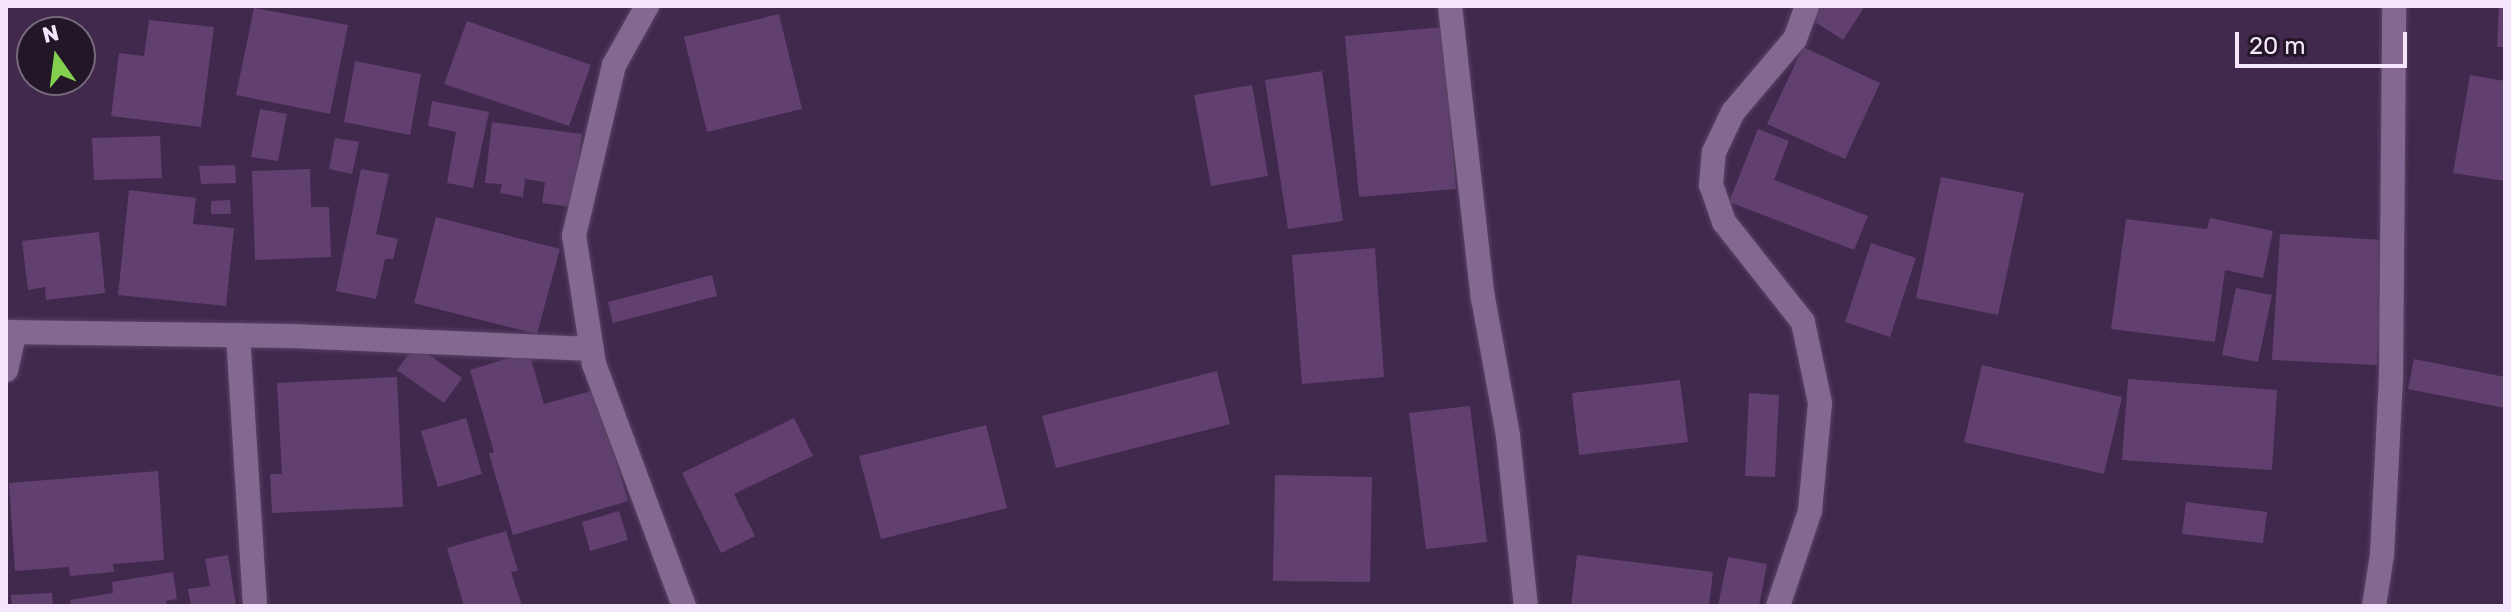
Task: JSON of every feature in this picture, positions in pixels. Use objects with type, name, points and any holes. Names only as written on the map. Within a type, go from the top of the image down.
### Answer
[{"type":"street","points":[[647,6],[614,65],[574,235],[594,364],[684,606]]},
{"type":"street","points":[[1450,6],[1483,298],[1508,436],[1526,606]]},
{"type":"street","points":[[1778,606],[1810,511],[1820,403],[1803,322],[1724,222],[1711,185],[1714,152],[1733,112],[1795,39],[1807,6]]},
{"type":"street","points":[[2374,606],[2382,555],[2391,376],[2394,6]]},
{"type":"street","points":[[6,370],[10,332],[238,335],[592,349]]},
{"type":"street","points":[[238,335],[255,606]]},
{"type":"building","points":[[1821,6],[1865,6],[1843,40],[1812,20]]},
{"type":"building","points":[[2499,6],[2505,6],[2505,47],[2497,47]]},
{"type":"building","points":[[254,8],[348,25],[330,114],[236,95]]},
{"type":"building","points":[[779,14],[802,109],[707,132],[684,37]]},
{"type":"building","points":[[149,20],[214,27],[201,127],[111,116],[119,53],[144,56]]},
{"type":"building","points":[[467,21],[591,65],[569,126],[444,84]]},
{"type":"building","points":[[1443,27],[1456,189],[1359,197],[1345,36]]},
{"type":"building","points":[[1803,47],[1880,83],[1845,159],[1767,124]]},
{"type":"building","points":[[355,61],[421,74],[410,135],[344,122]]},
{"type":"building","points":[[1322,71],[1343,221],[1288,229],[1265,80]]},
{"type":"building","points":[[2470,75],[2505,81],[2505,181],[2453,173]]},
{"type":"building","points":[[1252,85],[1268,176],[1211,186],[1194,95]]},
{"type":"building","points":[[432,101],[489,112],[473,188],[447,183],[456,132],[428,126]]},
{"type":"building","points":[[260,109],[287,114],[278,161],[251,157]]},
{"type":"building","points":[[492,122],[582,134],[573,207],[542,203],[545,182],[525,179],[523,197],[500,193],[502,184],[485,183]]},
{"type":"building","points":[[1758,129],[1789,141],[1774,180],[1868,216],[1854,250],[1729,202]]},
{"type":"building","points":[[160,136],[162,178],[94,180],[92,138]]},
{"type":"building","points":[[335,138],[359,142],[352,174],[329,169]]},
{"type":"building","points":[[235,165],[236,183],[201,184],[199,166]]},
{"type":"building","points":[[310,169],[311,207],[329,207],[331,257],[255,260],[252,171]]},
{"type":"building","points":[[361,169],[389,174],[376,234],[398,239],[393,259],[385,259],[376,299],[336,291]]},
{"type":"building","points":[[1941,177],[2024,193],[1998,315],[1916,298]]},
{"type":"building","points":[[129,190],[196,198],[193,224],[234,228],[226,306],[118,295]]},
{"type":"building","points":[[230,200],[231,214],[211,214],[211,201]]},
{"type":"building","points":[[436,217],[560,249],[537,334],[414,303]]},
{"type":"building","points":[[2210,218],[2273,231],[2263,278],[2225,270],[2215,342],[2111,329],[2126,219],[2207,229]]},
{"type":"building","points":[[99,232],[105,293],[46,300],[45,287],[28,290],[22,241]]},
{"type":"building","points":[[2280,234],[2384,240],[2377,365],[2272,360]]},
{"type":"building","points":[[1871,243],[1916,258],[1890,337],[1845,322]]},
{"type":"building","points":[[1375,248],[1384,377],[1302,384],[1292,255]]},
{"type":"building","points":[[712,275],[717,296],[613,323],[608,302]]},
{"type":"building","points":[[2236,288],[2272,295],[2258,362],[2222,355]]},
{"type":"building","points":[[415,345],[462,378],[444,403],[397,370]]},
{"type":"building","points":[[529,352],[544,404],[595,390],[628,501],[513,535],[489,454],[494,452],[470,370]]},
{"type":"building","points":[[2414,359],[2505,377],[2505,408],[2408,389]]},
{"type":"building","points":[[1982,365],[2122,397],[2104,474],[1964,442]]},
{"type":"building","points":[[1217,371],[1230,424],[1056,468],[1042,416]]},
{"type":"building","points":[[397,377],[403,507],[272,513],[270,474],[282,474],[277,383]]},
{"type":"building","points":[[2128,379],[2277,390],[2272,470],[2122,460]]},
{"type":"building","points":[[1680,380],[1688,442],[1579,455],[1572,393]]},
{"type":"building","points":[[1749,393],[1779,395],[1775,477],[1745,476]]},
{"type":"building","points":[[1470,406],[1487,542],[1426,549],[1409,413]]},
{"type":"building","points":[[466,418],[482,474],[438,487],[421,431]]},
{"type":"building","points":[[794,418],[813,456],[734,494],[755,536],[721,553],[682,473]]},
{"type":"building","points":[[986,425],[1007,508],[881,539],[859,456]]},
{"type":"building","points":[[158,471],[164,560],[113,564],[114,572],[70,576],[69,567],[15,571],[9,483]]},
{"type":"building","points":[[1275,475],[1372,477],[1370,582],[1273,581]]},
{"type":"building","points":[[2186,502],[2267,512],[2263,543],[2182,534]]},
{"type":"building","points":[[619,511],[628,540],[590,551],[582,522]]},
{"type":"building","points":[[506,531],[518,571],[511,572],[522,606],[464,606],[447,548]]},
{"type":"building","points":[[228,555],[236,606],[191,606],[188,589],[210,586],[205,559]]},
{"type":"building","points":[[1577,555],[1713,572],[1709,606],[1571,606]]},
{"type":"building","points":[[1728,557],[1767,564],[1759,606],[1718,606]]},
{"type":"building","points":[[173,572],[177,599],[166,601],[167,606],[71,606],[70,600],[113,593],[112,582]]},
{"type":"building","points":[[52,593],[53,606],[12,606],[11,595]]}]
